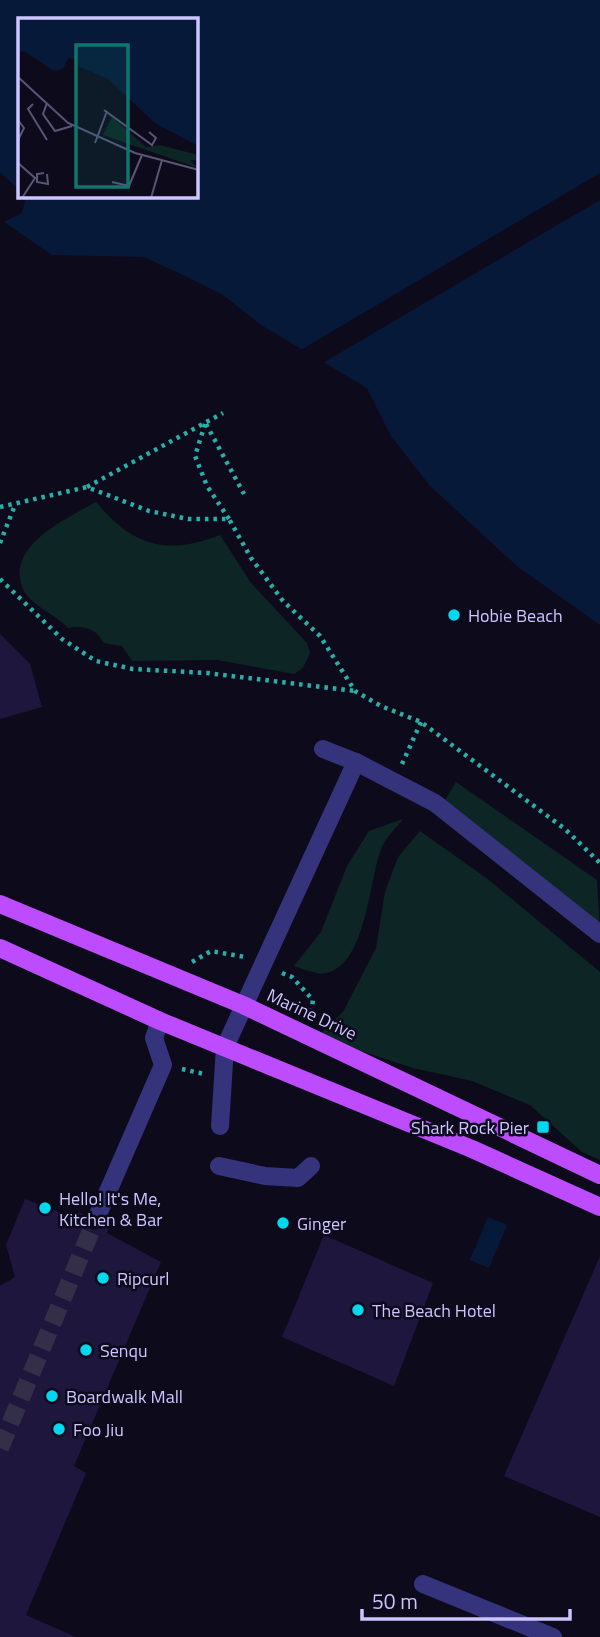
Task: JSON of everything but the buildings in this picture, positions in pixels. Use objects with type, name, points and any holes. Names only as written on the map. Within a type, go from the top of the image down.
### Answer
[{"type":"main road","name":"Marine Drive","points":[[0,904],[243,1005],[600,1175]]},
{"type":"main road","points":[[0,948],[160,1021],[472,1149],[600,1207]]},
{"type":"street","points":[[323,749],[394,780],[435,803],[600,934]]},
{"type":"street","points":[[220,1126],[225,1047],[356,762]]},
{"type":"street","points":[[96,1219],[163,1066],[154,1038],[160,1021]]},
{"type":"street","points":[[219,1166],[279,1178],[298,1178],[311,1166]]},
{"type":"street","points":[[423,1584],[553,1637]]},
{"type":"path","points":[[0,507],[87,487],[223,413]]},
{"type":"path","points":[[206,423],[244,494]]},
{"type":"path","points":[[206,423],[195,456],[207,486],[251,558],[283,601],[320,636],[355,691]]},
{"type":"path","points":[[87,487],[149,511],[188,519],[229,519]]},
{"type":"path","points":[[0,544],[15,505]]},
{"type":"path","points":[[0,579],[62,639],[96,661],[133,669],[206,673],[355,691],[381,706],[421,722],[565,829],[600,863]]},
{"type":"path","points":[[394,780],[421,722]]},
{"type":"path","points":[[178,978],[195,957],[211,951],[237,953]]},
{"type":"path","points":[[292,977],[313,1000],[308,1036]]},
{"type":"green space","points":[[96,502],[123,529],[152,543],[183,545],[220,535],[251,583],[307,643],[310,653],[303,668],[294,674],[217,660],[132,661],[122,646],[104,643],[89,629],[68,628],[35,603],[25,593],[20,577],[21,562],[40,537]]},
{"type":"green space","points":[[456,782],[597,880],[600,930],[442,805]]},
{"type":"green space","points":[[403,819],[381,849],[364,920],[350,955],[339,967],[326,973],[294,966],[321,932],[347,866],[369,831]]},
{"type":"green space","points":[[420,831],[489,880],[600,972],[600,1160],[582,1152],[530,1105],[472,1081],[413,1068],[317,1037],[343,1012],[376,948],[385,892],[398,857]]},
{"type":"water","points":[[0,0],[600,0],[600,625],[518,567],[430,486],[391,436],[367,388],[261,325],[223,295],[144,257],[52,255],[4,222],[22,213],[26,198],[198,198],[198,18],[18,18],[18,189],[0,172]]},
{"type":"water","points":[[488,1217],[507,1225],[489,1268],[470,1260]]},
{"type":"pier","points":[[600,173],[600,200],[321,364],[299,351]]},
{"type":"tunnel","points":[[0,1448],[96,1219]]},
{"type":"place","name":"Hobie Beach","points":[[454,615]]},
{"type":"place","name":"Shark Rock Pier","points":[[543,1127]]},
{"type":"place","name":"Hello! It's Me, Kitchen & Bar","points":[[45,1208]]},
{"type":"place","name":"Ginger","points":[[283,1223]]},
{"type":"place","name":"Ripcurl","points":[[103,1278]]},
{"type":"place","name":"The Beach Hotel","points":[[358,1310]]},
{"type":"place","name":"Senqu","points":[[86,1350]]},
{"type":"place","name":"Boardwalk Mall","points":[[52,1396]]},
{"type":"place","name":"Foo Jiu","points":[[59,1429]]}]
